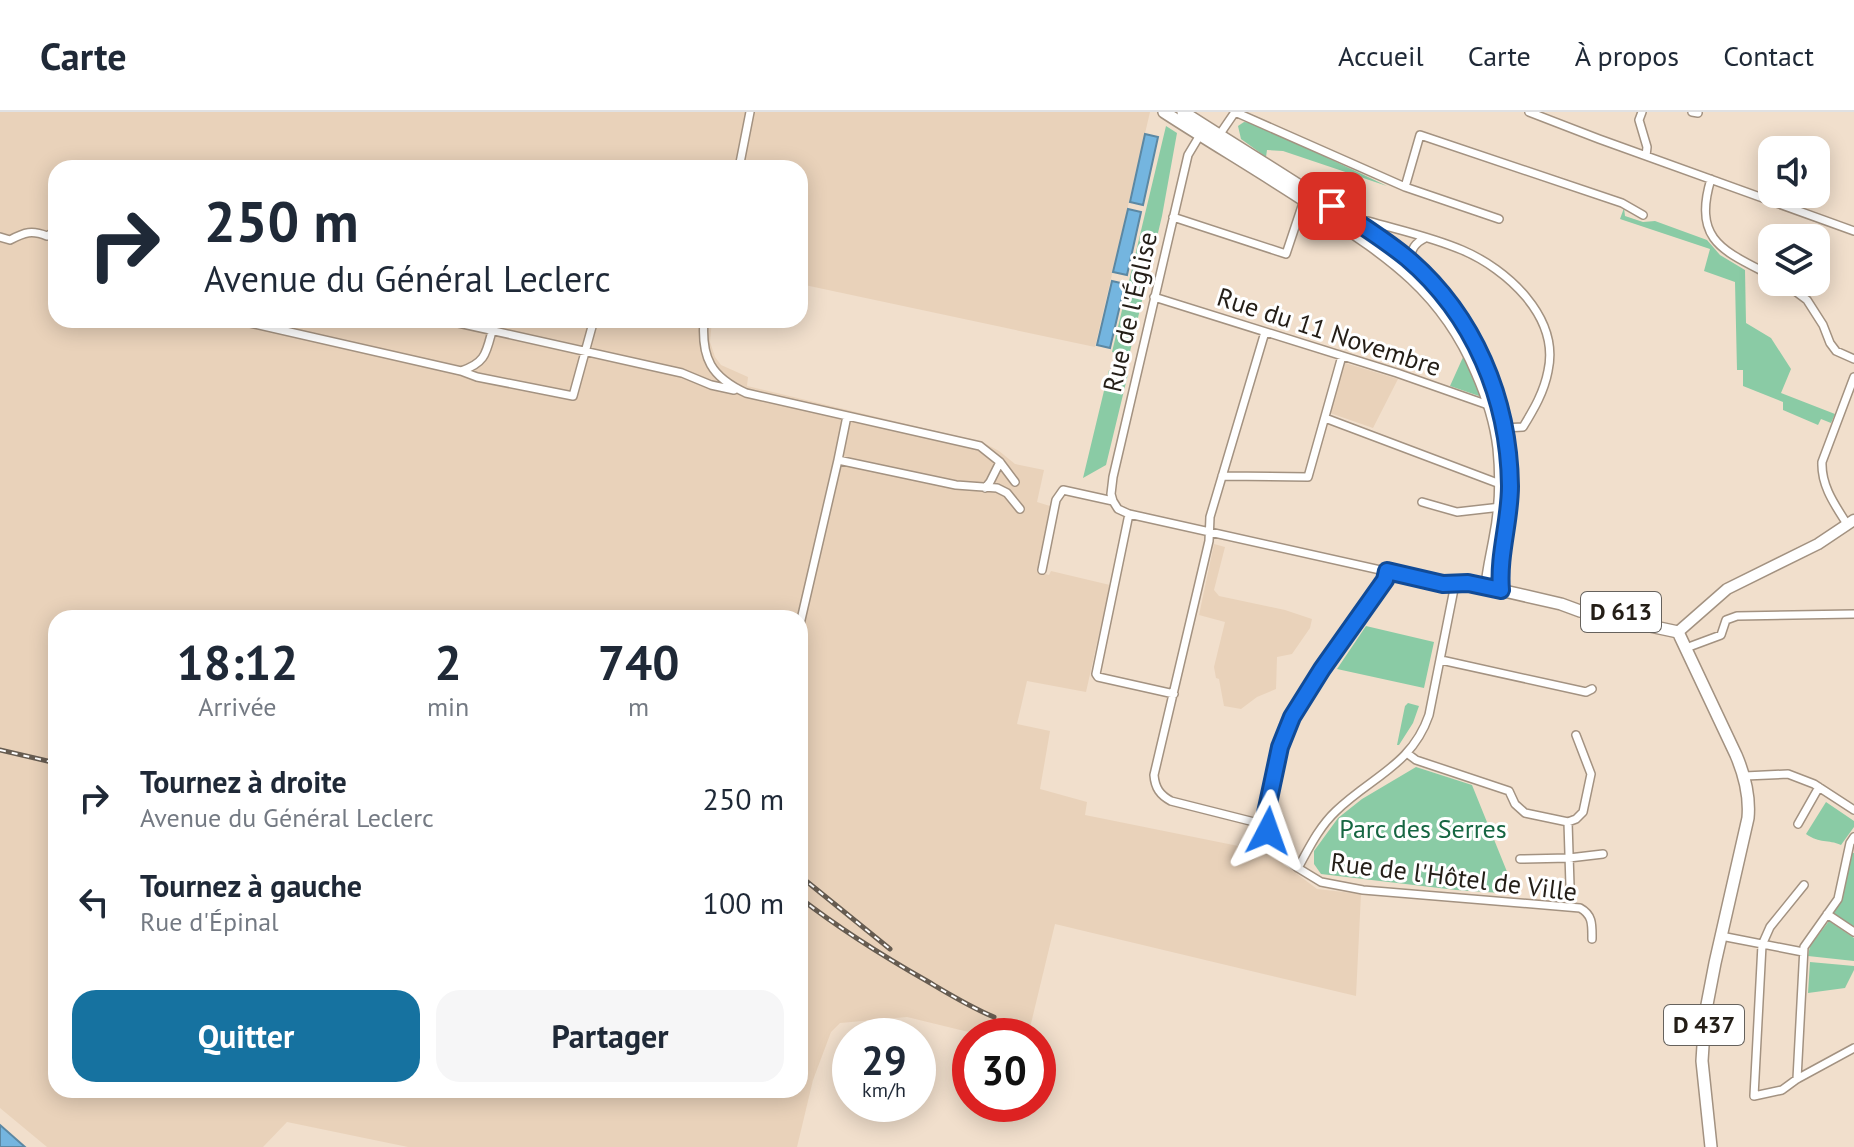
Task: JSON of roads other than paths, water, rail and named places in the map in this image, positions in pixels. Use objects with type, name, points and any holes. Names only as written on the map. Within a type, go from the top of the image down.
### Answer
[{"type":"main road","points":[[1164,112],[1380,250],[1423,288],[1462,340],[1496,406]]},
{"type":"main road","points":[[1183,112],[1355,221],[1410,260],[1433,282],[1459,316],[1477,347],[1496,406],[1509,466],[1501,590],[1487,587],[1504,507],[1498,446],[1500,428]]},
{"type":"main road","points":[[1678,632],[1727,589],[1818,544],[1851,522]]},
{"type":"main road","name":"D 613","points":[[1501,590],[1678,632]]},
{"type":"main road","name":"D 437","points":[[1678,632],[1745,776],[1748,803],[1748,818],[1705,1015],[1702,1061],[1711,1147]]},
{"type":"main road","name":"D 437","points":[[1710,1132],[1717,1147]]},
{"type":"street","points":[[741,160],[750,112]]},
{"type":"street","points":[[1195,120],[1200,135],[1218,135],[1235,112],[1405,187],[1499,219]]},
{"type":"street","points":[[1529,112],[1854,231]]},
{"type":"street","points":[[1642,112],[1639,126],[1647,147],[1646,156]]},
{"type":"street","name":"Rue de l'Église","points":[[1113,501],[1113,477],[1173,217],[1188,155],[1200,135]]},
{"type":"street","points":[[1405,187],[1420,135],[1622,203],[1643,215]]},
{"type":"street","points":[[1711,179],[1705,203],[1707,229],[1722,248],[1758,269]]},
{"type":"street","points":[[1173,217],[1286,254],[1304,200]]},
{"type":"street","points":[[1355,221],[1368,221],[1461,249],[1482,259],[1524,294],[1542,321],[1550,355],[1549,369],[1536,407],[1523,427],[1500,428]]},
{"type":"street","points":[[0,237],[10,240],[35,231],[48,235]]},
{"type":"street","points":[[1410,260],[1412,249],[1425,238]]},
{"type":"street","points":[[1802,296],[1823,325],[1836,351],[1854,359]]},
{"type":"street","name":"Rue du 11 Novembre","points":[[1154,297],[1496,406]]},
{"type":"street","points":[[272,328],[477,377],[573,396],[591,328]]},
{"type":"street","points":[[479,328],[682,373],[711,385],[980,446],[1000,462],[1015,482]]},
{"type":"street","points":[[704,328],[707,356],[714,371],[746,393]]},
{"type":"street","points":[[461,371],[477,366],[486,353],[492,331]]},
{"type":"street","points":[[1265,332],[1210,517],[1209,541],[1154,775],[1155,784],[1163,797],[1266,825],[1280,747],[1292,717],[1385,580],[1387,571]]},
{"type":"street","points":[[1222,476],[1308,477],[1342,356]]},
{"type":"street","points":[[1851,522],[1824,484],[1822,462],[1854,377]]},
{"type":"street","points":[[803,610],[847,416]]},
{"type":"street","points":[[1325,418],[1500,484]]},
{"type":"street","points":[[838,460],[956,485],[997,488],[1007,493],[1020,509]]},
{"type":"street","points":[[985,488],[1000,462]]},
{"type":"street","points":[[1042,570],[1056,500],[1063,490],[1113,501],[1118,509],[1129,514],[1443,584],[1468,583],[1487,587]]},
{"type":"street","points":[[1422,502],[1457,512],[1504,507]]},
{"type":"street","points":[[1129,514],[1096,676],[1174,694]]},
{"type":"street","points":[[1298,868],[1330,817],[1408,754],[1427,721],[1455,584]]},
{"type":"street","points":[[1686,648],[1721,635],[1726,620],[1737,616],[1854,614]]},
{"type":"street","points":[[1441,660],[1586,692],[1592,689]]},
{"type":"street","points":[[1408,754],[1416,760],[1509,791],[1515,804],[1525,813],[1568,822],[1583,812],[1591,774],[1576,735]]},
{"type":"street","points":[[1745,776],[1788,774],[1819,787],[1854,810]]},
{"type":"street","points":[[1798,824],[1819,787]]},
{"type":"street","points":[[1568,822],[1570,886]]},
{"type":"street","name":"Rue de l'Hôtel de Ville","points":[[1266,825],[1278,852],[1321,882],[1363,890],[1580,908],[1590,916],[1592,939]]},
{"type":"street","points":[[1797,1079],[1803,952],[1805,944],[1838,899],[1854,837]]},
{"type":"street","points":[[1520,859],[1603,854]]},
{"type":"street","points":[[1804,885],[1770,927],[1762,945],[1754,1096],[1782,1090],[1854,1048]]},
{"type":"street","points":[[1827,914],[1854,932]]},
{"type":"street","points":[[1721,936],[1803,952]]},
{"type":"water","points":[[1145,134],[1158,137],[1143,205],[1130,202]]},
{"type":"water","points":[[1128,209],[1141,212],[1127,275],[1113,272]]},
{"type":"water","points":[[1112,281],[1125,284],[1110,348],[1097,345]]},
{"type":"water","points":[[0,1125],[25,1147],[0,1147]]},
{"type":"railway","points":[[0,750],[48,761]]},
{"type":"railway","points":[[808,882],[890,949]]},
{"type":"railway","points":[[808,904],[878,952],[994,1017]]},
{"type":"park label","name":"Parc des Serres","points":[[1423,829]]}]
